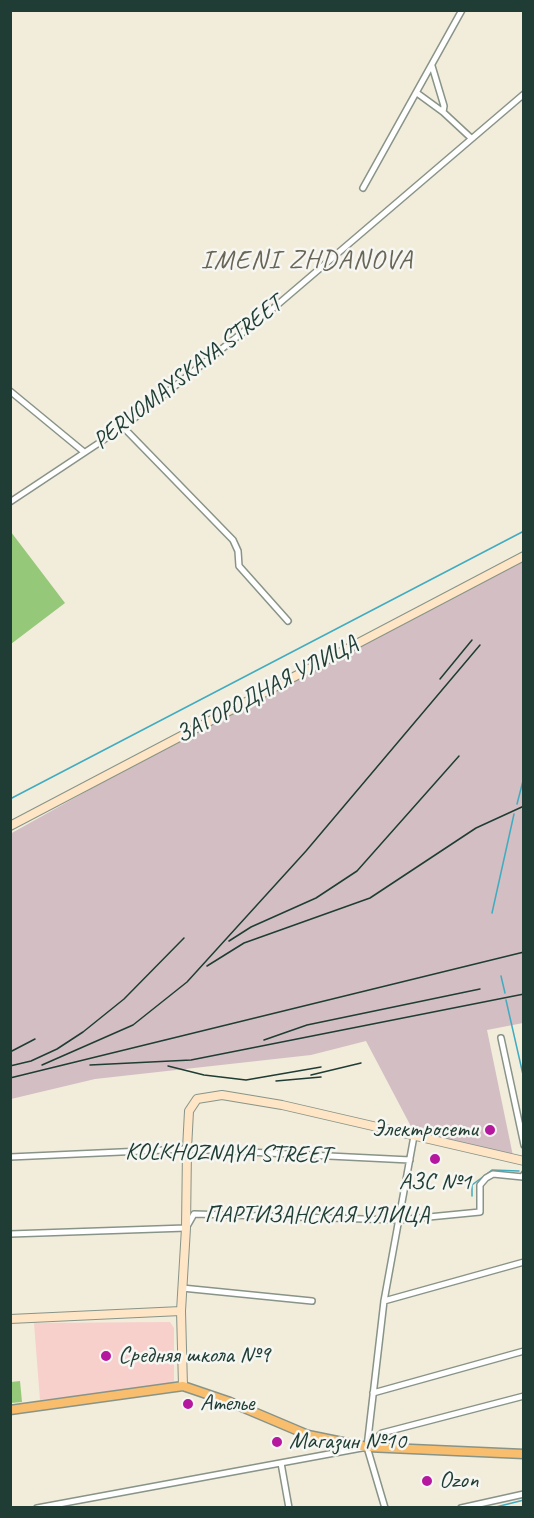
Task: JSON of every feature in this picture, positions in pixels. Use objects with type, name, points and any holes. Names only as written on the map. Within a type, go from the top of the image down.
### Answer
[{"type":"main road","points":[[10,1410],[183,1386],[230,1402],[308,1435],[367,1447],[524,1454]]},
{"type":"street","points":[[363,188],[462,10]]},
{"type":"street","points":[[432,66],[444,106],[442,112]]},
{"type":"street","points":[[417,93],[471,138]]},
{"type":"street","name":"PERVOMAYSKAYA STREET","points":[[10,502],[123,427],[276,306],[524,94]]},
{"type":"street","points":[[10,391],[84,453]]},
{"type":"street","points":[[123,427],[233,540],[238,551],[238,566],[288,621]]},
{"type":"street","name":"ЗАГОРОДНАЯ УЛИЦА","points":[[10,826],[524,556]]},
{"type":"street","points":[[501,1038],[524,1145]]},
{"type":"street","points":[[183,1386],[181,1311],[186,1228],[186,1149],[189,1111],[196,1099],[222,1095],[282,1105],[524,1161]]},
{"type":"street","points":[[385,1508],[367,1447],[384,1301],[414,1136]]},
{"type":"street","name":"KOLKHOZNAYA STREET","points":[[10,1157],[186,1149],[410,1160]]},
{"type":"street","name":"ПАРТИЗАНСКАЯ УЛИЦА","points":[[10,1234],[186,1228],[194,1214],[398,1220],[480,1212],[480,1185],[486,1178],[494,1174],[523,1177],[524,1174]]},
{"type":"street","points":[[384,1301],[524,1262]]},
{"type":"street","points":[[182,1288],[312,1301]]},
{"type":"street","points":[[10,1319],[181,1311]]},
{"type":"street","points":[[372,1393],[524,1351]]},
{"type":"street","points":[[37,1508],[367,1447],[382,1433],[524,1396]]},
{"type":"street","points":[[281,1463],[289,1508]]},
{"type":"street","points":[[461,1508],[524,1494]]},
{"type":"shaded area","points":[[523,557],[523,1023],[487,1030],[513,1156],[416,1136],[366,1041],[311,1055],[95,1079],[11,1099],[10,834],[130,767]]},
{"type":"shaded area","name":"Средняя школа №9","points":[[170,1322],[174,1328],[174,1385],[40,1400],[34,1323]]},
{"type":"green space","points":[[11,532],[65,603],[11,644]]},
{"type":"green space","points":[[20,1381],[22,1402],[11,1403],[11,1382]]},
{"type":"waterway","points":[[10,799],[524,531]]},
{"type":"waterway","points":[[517,804],[524,777]]},
{"type":"waterway","points":[[492,913],[514,814]]},
{"type":"waterway","points":[[501,976],[505,993]]},
{"type":"waterway","points":[[506,1000],[524,1079]]},
{"type":"waterway","points":[[472,1196],[472,1185],[492,1170],[519,1171]]},
{"type":"waterway","points":[[492,1508],[524,1500]]},
{"type":"railway","points":[[440,679],[472,640]]},
{"type":"railway","points":[[42,1065],[133,1025],[187,982],[306,851],[480,645]]},
{"type":"railway","points":[[229,941],[251,927],[316,898],[357,871],[459,756]]},
{"type":"railway","points":[[207,966],[244,943],[370,898],[476,828],[524,806]]},
{"type":"railway","points":[[10,1066],[31,1061],[57,1049],[83,1032],[124,999],[184,938]]},
{"type":"railway","points":[[10,1078],[524,952]]},
{"type":"railway","points":[[264,1040],[307,1025],[480,989]]},
{"type":"railway","points":[[90,1065],[191,1060],[524,994]]},
{"type":"railway","points":[[10,1052],[35,1039]]},
{"type":"railway","points":[[311,1075],[361,1063]]},
{"type":"railway","points":[[168,1066],[204,1075],[246,1080],[321,1067]]},
{"type":"railway","points":[[276,1081],[321,1077]]},
{"type":"place","name":"Электросети","points":[[490,1130]]},
{"type":"place","name":"АЗС №1","points":[[435,1159]]},
{"type":"place","name":"Средняя школа №9","points":[[106,1356]]},
{"type":"place","name":"Ателье","points":[[188,1404]]},
{"type":"place","name":"Магазин №10","points":[[277,1442]]},
{"type":"place","name":"Ozon","points":[[427,1481]]},
{"type":"district","name":"IMENI ZHDANOVA","points":[[307,261]]}]
